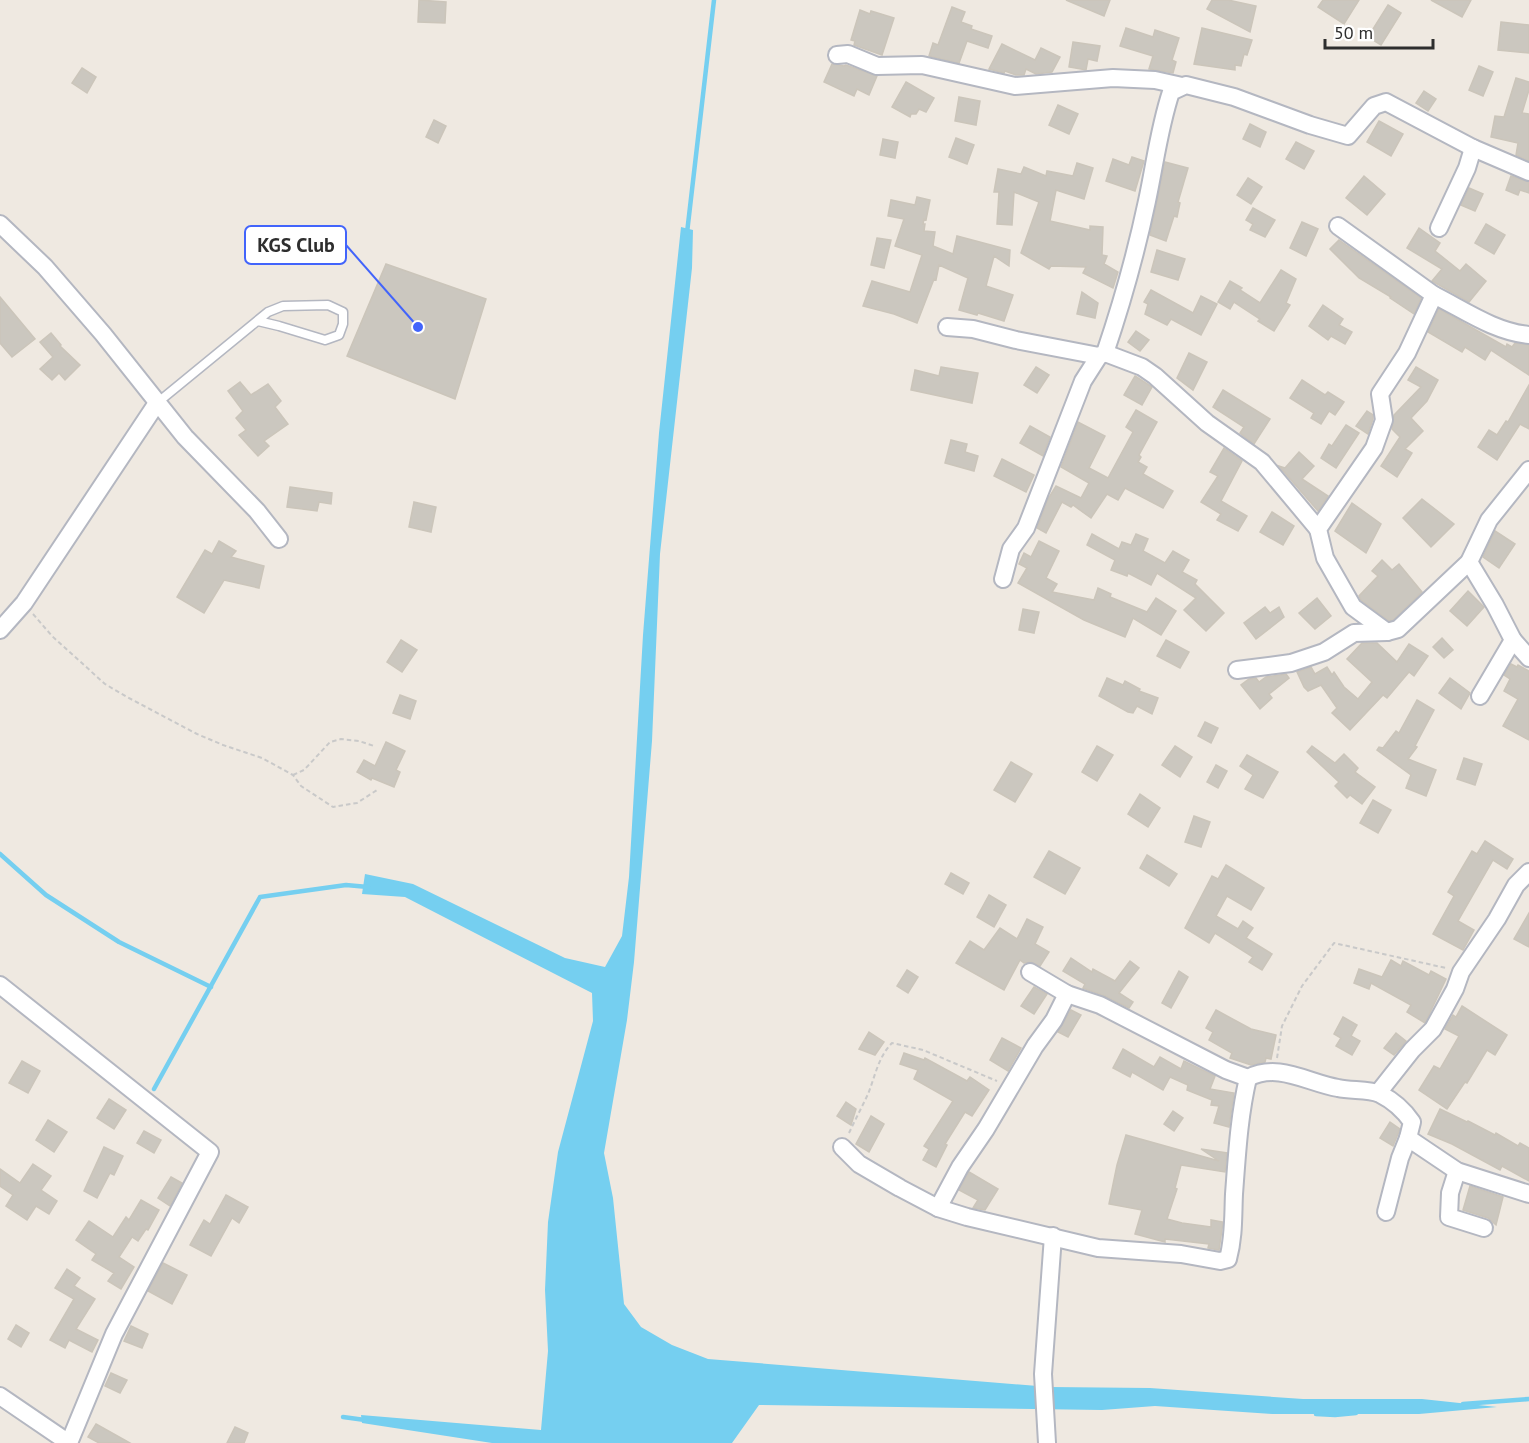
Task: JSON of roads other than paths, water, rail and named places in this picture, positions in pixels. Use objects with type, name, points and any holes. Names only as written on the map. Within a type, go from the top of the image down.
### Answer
[{"type":"street","points":[[837,55],[848,54],[877,66],[922,65],[1015,86],[1113,78],[1155,80],[1182,87]]},
{"type":"street","points":[[1003,579],[1011,549],[1026,528],[1083,381],[1102,355],[1124,295],[1147,202],[1163,117],[1171,92],[1186,85],[1234,97],[1310,125],[1348,136],[1374,106],[1386,102],[1473,148],[1529,172]]},
{"type":"street","points":[[1439,228],[1467,168],[1473,148]]},
{"type":"street","points":[[0,224],[45,267],[103,334],[185,437],[257,511],[279,539]]},
{"type":"street","points":[[1338,226],[1434,295],[1497,327],[1514,334],[1529,335]]},
{"type":"street","points":[[1318,529],[1374,448],[1384,420],[1380,394],[1407,353],[1434,295]]},
{"type":"street","points":[[947,327],[972,329],[1016,340],[1102,355],[1142,367],[1155,376],[1207,423],[1262,462],[1318,529],[1324,558],[1353,607],[1387,632]]},
{"type":"street","points":[[0,630],[24,603],[157,403]]},
{"type":"street","points":[[1237,670],[1291,663],[1324,652],[1354,633],[1387,632],[1398,629],[1469,562],[1489,520],[1529,470]]},
{"type":"street","points":[[1469,562],[1513,640],[1529,658]]},
{"type":"street","points":[[1480,696],[1513,640]]},
{"type":"street","points":[[1378,1093],[1412,1050],[1433,1029],[1455,989],[1461,972],[1497,919],[1516,885],[1529,872]]},
{"type":"street","points":[[1030,972],[1067,994],[1100,1005],[1226,1070],[1248,1078]]},
{"type":"street","points":[[0,1396],[69,1443],[114,1334],[210,1152],[1,988]]},
{"type":"street","points":[[938,1208],[960,1167],[1035,1046],[1054,1020],[1067,994]]},
{"type":"street","points":[[842,1146],[859,1164],[938,1208],[1105,1248],[1181,1254],[1220,1261],[1228,1259],[1232,1242],[1237,1155],[1243,1100],[1248,1078],[1257,1073],[1288,1073],[1335,1088],[1378,1093],[1402,1107],[1412,1122],[1386,1212]]},
{"type":"street","points":[[1408,1138],[1457,1171],[1529,1194]]},
{"type":"street","points":[[1457,1171],[1450,1193],[1449,1217],[1484,1228]]},
{"type":"street","points":[[1047,1443],[1044,1374],[1053,1236]]},
{"type":"lane","points":[[157,403],[268,312],[283,306],[328,304],[343,312],[343,324],[339,335],[325,340],[258,321]]},
{"type":"water","points":[[681,227],[693,230],[692,268],[660,554],[652,741],[634,962],[627,1020],[604,1153],[613,1198],[624,1304],[641,1327],[672,1345],[708,1359],[1050,1387],[1150,1388],[1303,1399],[1422,1399],[1497,1407],[1419,1414],[1272,1414],[1155,1406],[1102,1410],[759,1405],[732,1443],[492,1443],[362,1423],[361,1415],[541,1430],[548,1351],[545,1290],[548,1222],[558,1152],[593,1021],[592,993],[405,897],[362,894],[365,874],[413,884],[565,958],[605,967],[622,936],[629,877],[643,635],[659,433]]},
{"type":"waterway","points":[[687,233],[714,0]]},
{"type":"waterway","points":[[0,854],[46,895],[119,942],[211,987]]},
{"type":"waterway","points":[[154,1089],[260,897],[346,885],[368,887]]},
{"type":"waterway","points":[[1463,1404],[1529,1399]]},
{"type":"waterway","points":[[1316,1414],[1356,1413]]},
{"type":"waterway","points":[[343,1417],[365,1420]]},
{"type":"place","name":"KGS Club","points":[[418,327]]}]
